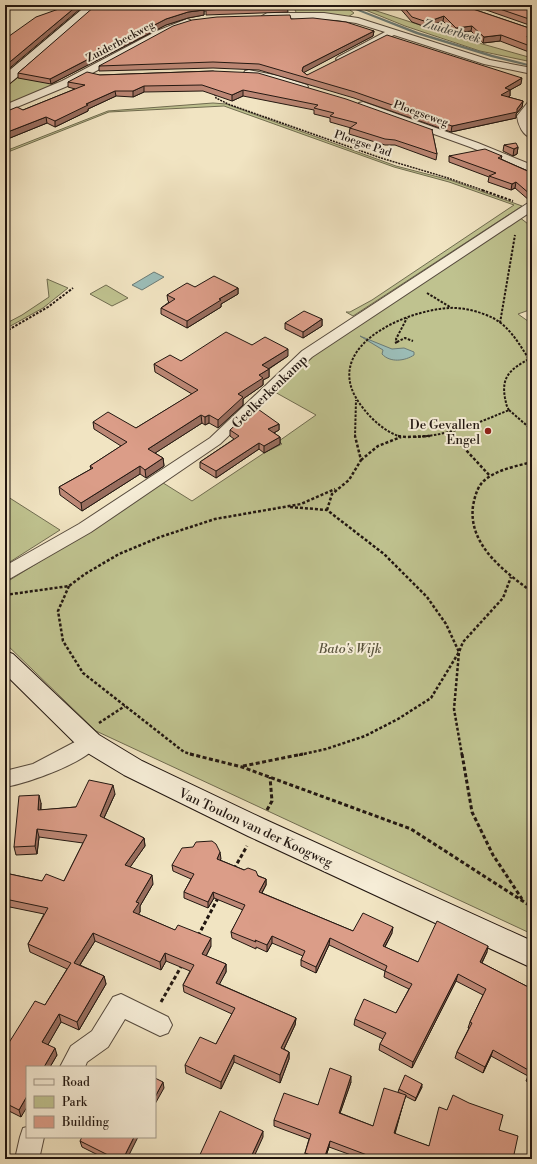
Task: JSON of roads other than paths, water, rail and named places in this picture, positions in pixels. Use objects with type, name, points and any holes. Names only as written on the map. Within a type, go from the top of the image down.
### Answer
[{"type":"street","points":[[5,80],[33,58],[85,11],[95,5]]},
{"type":"street","points":[[257,17],[335,17],[358,21],[493,63],[532,71]]},
{"type":"street","name":"Zuiderbeekweg","points":[[5,109],[42,94],[86,73],[170,28],[196,20]]},
{"type":"street","points":[[329,65],[392,32]]},
{"type":"street","points":[[240,72],[259,74],[314,90]]},
{"type":"street","points":[[86,73],[100,76]]},
{"type":"street","name":"Ploegseweg","points":[[350,101],[474,145],[532,169]]},
{"type":"street","points":[[532,104],[522,116],[523,124],[532,136]]},
{"type":"street","name":"Geelkerkenkamp","points":[[5,574],[86,528],[215,441],[260,400],[300,359],[531,207]]},
{"type":"street","name":"Van Toulon van der Koogweg","points":[[5,660],[86,738],[133,768],[257,828],[532,955]]},
{"type":"street","points":[[5,778],[21,776],[51,766],[86,738]]},
{"type":"street","points":[[73,1066],[80,1054],[100,1039],[122,1006],[155,1023]]},
{"type":"street","points":[[29,1159],[27,1157],[32,1138]]},
{"type":"water","points":[[154,272],[164,277],[142,290],[132,285]]},
{"type":"water","points":[[360,336],[392,349],[404,348],[414,352],[414,355],[402,360],[389,359],[382,354],[383,350]]},
{"type":"waterway","name":"Zuiderbeek","points":[[345,5],[417,33],[492,56],[532,66]]},
{"type":"place","name":"De Gevallen Engel","points":[[488,431]]},
{"type":"park label","name":"Bato's Wijk","points":[[350,648]]}]
